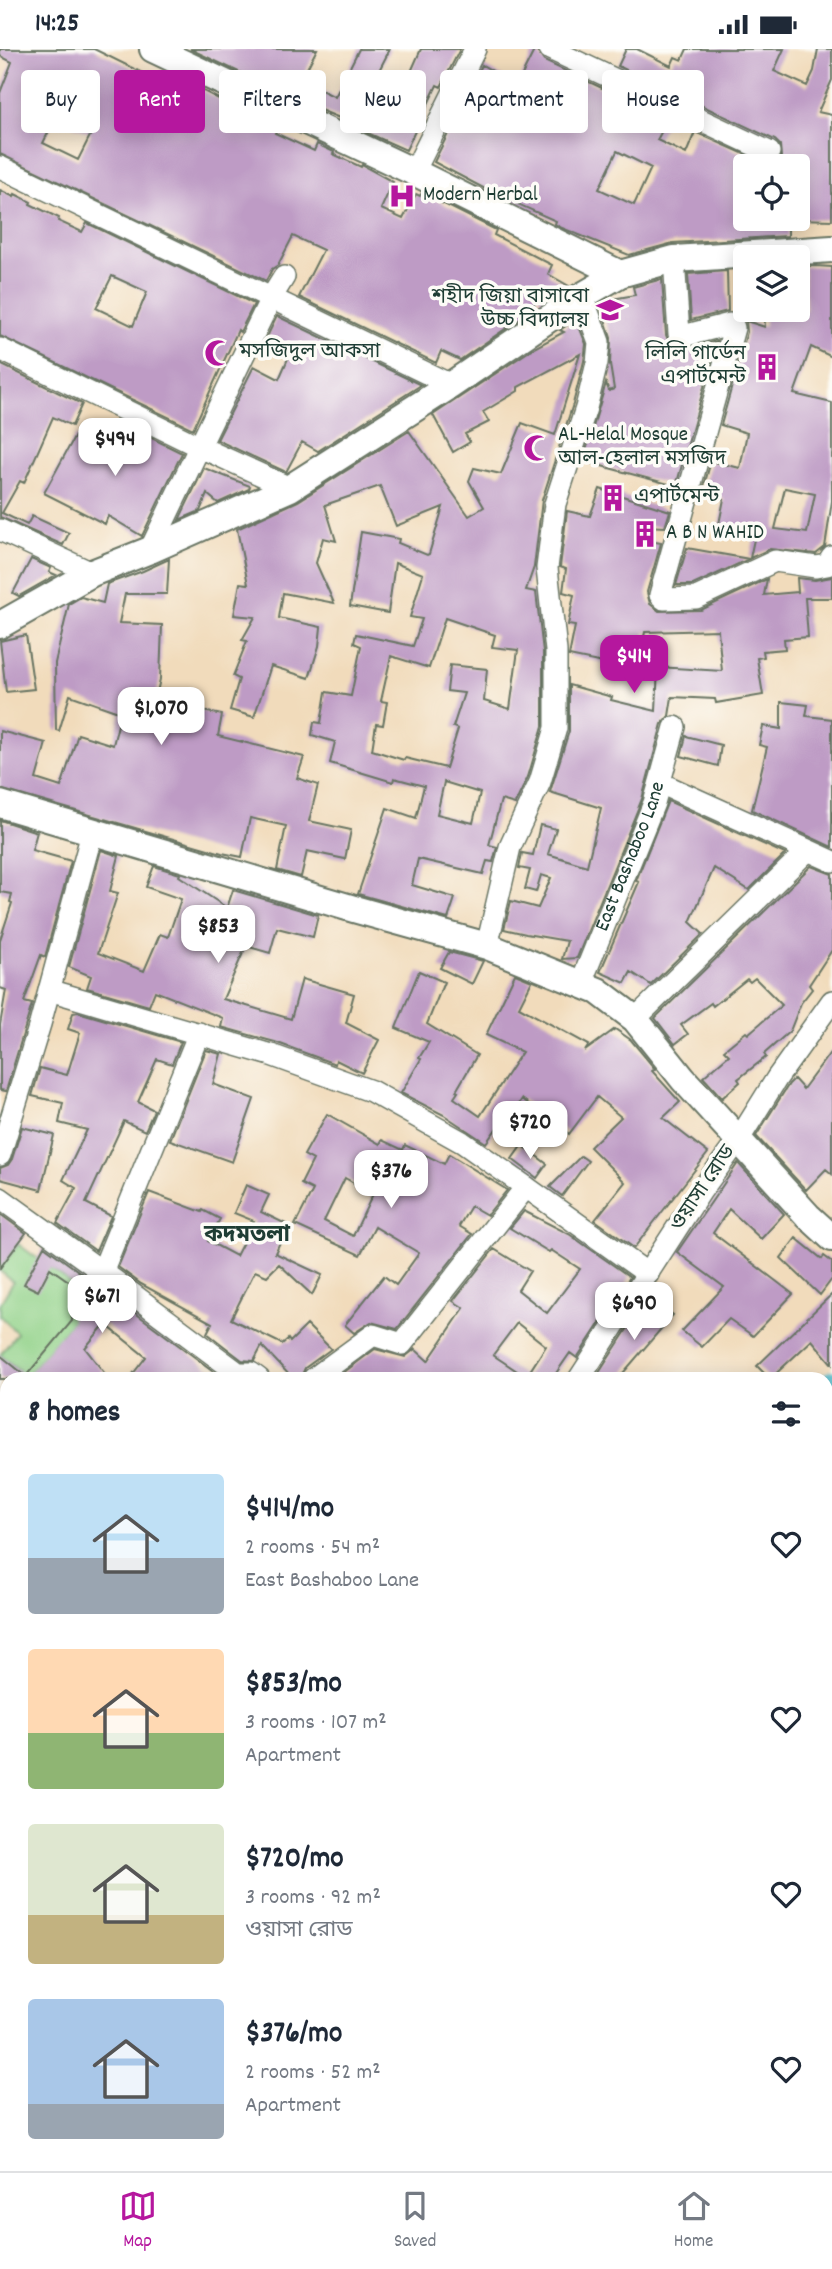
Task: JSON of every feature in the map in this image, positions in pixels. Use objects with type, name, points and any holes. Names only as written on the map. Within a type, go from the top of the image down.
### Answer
[{"type":"street","points":[[153,49],[414,172],[620,274]]},
{"type":"street","points":[[414,172],[475,49]]},
{"type":"street","points":[[550,49],[769,152]]},
{"type":"street","points":[[0,167],[451,385]]},
{"type":"street","points":[[0,625],[92,573],[290,488],[451,385],[582,296],[620,274],[674,259],[832,249]]},
{"type":"street","points":[[674,259],[679,334],[683,336],[730,324],[734,328],[660,595],[664,599],[696,598],[775,561],[817,567],[827,565],[832,557]]},
{"type":"street","points":[[150,550],[271,298],[284,277]]},
{"type":"street","points":[[487,946],[510,847],[540,782],[556,727],[556,651],[547,568],[555,504],[586,408],[599,342],[582,296]]},
{"type":"street","points":[[0,349],[290,488]]},
{"type":"street","points":[[0,530],[92,573]]},
{"type":"street","name":"East Bashaboo Lane","points":[[580,983],[654,803],[675,727]]},
{"type":"street","points":[[660,783],[832,861]]},
{"type":"street","points":[[0,804],[487,946],[598,991],[635,1019],[683,1079],[808,1216],[832,1238]]},
{"type":"street","points":[[0,1156],[50,990],[92,832]]},
{"type":"street","points":[[635,1019],[807,851]]},
{"type":"street","points":[[50,990],[271,1055],[371,1091],[462,1142],[648,1274]]},
{"type":"street","name":"ওয়াসা রোড","points":[[584,1372],[701,1191],[832,1001]]},
{"type":"street","points":[[102,1272],[199,1033]]},
{"type":"street","points":[[323,1372],[373,1335],[402,1344],[526,1187]]},
{"type":"street","points":[[0,1198],[237,1372]]},
{"type":"green space","points":[[18,1244],[77,1288],[69,1297],[72,1302],[71,1310],[77,1316],[30,1372],[17,1372],[19,1370],[0,1355],[17,1333],[0,1316],[0,1304],[13,1282],[0,1268]]},
{"type":"building","points":[[0,49],[94,49],[136,70],[114,70],[114,133],[205,133],[205,92],[219,99],[219,133],[275,133],[314,151],[317,144],[393,182],[381,209],[403,219],[416,194],[420,196],[422,193],[496,230],[494,235],[552,265],[548,274],[569,286],[542,304],[539,294],[530,312],[460,360],[441,351],[436,363],[299,297],[323,250],[293,236],[266,281],[0,154],[0,93],[12,62],[0,56]]},
{"type":"building","points":[[190,49],[317,49],[306,70],[234,70]]},
{"type":"building","points":[[359,49],[390,49],[379,70],[348,70]]},
{"type":"building","points":[[421,49],[460,49],[450,70],[440,70],[440,86],[437,85],[426,108],[426,70],[412,70]]},
{"type":"building","points":[[535,49],[544,61],[563,70],[524,70]]},
{"type":"building","points":[[626,49],[637,49],[671,66],[675,57],[682,60],[687,49],[784,49],[774,71],[807,86],[814,71],[818,49],[832,49],[832,80],[818,112],[832,115],[832,220],[810,219],[810,154],[781,154],[780,145],[775,140],[704,107],[704,70],[626,70],[618,66]]},
{"type":"building","points":[[588,82],[602,88],[602,133],[661,133],[657,140],[686,154],[695,133],[697,133],[744,154],[733,154],[733,231],[788,231],[788,236],[673,243],[629,255],[562,228],[555,224],[556,221],[491,192],[434,162],[448,133],[588,133]],"holes":[[[617,151],[651,168],[634,205],[599,189]]]},
{"type":"building","points":[[340,87],[340,118],[326,112],[326,92],[335,97]]},
{"type":"building","points":[[368,133],[414,133],[406,150]]},
{"type":"building","points":[[0,190],[31,202],[30,204],[59,218],[58,221],[82,232],[87,223],[254,304],[240,332],[238,330],[193,429],[0,336]],"holes":[[[112,276],[147,292],[133,326],[96,308]]]},
{"type":"building","points":[[810,266],[832,267],[832,357],[811,347],[794,394],[832,403],[832,501],[825,547],[816,554],[770,549],[750,558],[756,530],[718,529],[724,499],[702,493],[711,461],[740,468],[747,433],[721,425],[747,332],[746,322],[765,327],[765,322],[810,322]],"holes":[[[785,488],[815,494],[807,533],[775,529]]]},
{"type":"building","points":[[727,271],[728,311],[691,320],[688,274]]},
{"type":"building","points":[[662,279],[666,335],[669,342],[677,348],[685,349],[717,341],[676,486],[583,461],[606,383],[609,391],[614,389],[610,365],[611,338],[600,304],[607,300],[635,295],[633,287]]},
{"type":"building","points":[[277,316],[421,385],[318,451],[302,442],[286,472],[217,440],[254,366],[279,379],[290,354],[265,341]]},
{"type":"building","points":[[576,319],[586,344],[573,404],[542,500],[534,567],[526,590],[536,592],[543,652],[543,726],[528,777],[515,804],[501,800],[489,845],[497,847],[493,862],[487,861],[483,874],[418,859],[412,885],[455,898],[448,919],[358,894],[387,808],[416,818],[424,786],[394,778],[393,782],[330,763],[335,742],[312,735],[314,722],[321,723],[326,692],[351,696],[361,646],[354,643],[356,634],[413,646],[422,619],[410,617],[423,574],[395,563],[388,613],[350,606],[361,532],[399,539],[398,543],[427,555],[443,507],[396,526],[380,486],[325,505],[336,541],[323,538],[316,563],[334,603],[283,593],[279,618],[321,627],[319,646],[309,678],[271,666],[254,717],[230,710],[239,679],[233,676],[247,641],[242,640],[255,617],[234,615],[240,583],[248,584],[237,529],[298,501],[409,431],[469,516],[484,507],[469,481],[474,468],[501,474],[522,423],[555,435],[580,354],[518,387],[518,391],[483,412],[489,422],[465,434],[470,442],[453,452],[433,415],[534,348],[564,332],[560,330]],"holes":[[[445,618],[495,635],[492,647],[518,650],[510,709],[484,701],[487,669],[450,665],[447,691],[464,693],[453,727],[458,729],[446,768],[405,758],[404,760],[372,750],[376,724],[383,725],[387,702],[381,701],[391,656],[429,668]],[[444,782],[480,793],[473,823],[437,814]]]},
{"type":"building","points":[[0,364],[82,404],[72,426],[53,417],[24,483],[20,481],[2,513],[27,525],[32,516],[69,533],[63,545],[0,517]]},
{"type":"building","points":[[121,423],[182,453],[142,536],[108,516],[105,524],[44,493],[75,436],[95,446],[97,441],[108,447]]},
{"type":"building","points":[[204,468],[250,486],[249,489],[218,503],[207,494],[200,511],[179,520]]},
{"type":"building","points":[[600,489],[670,511],[665,527],[645,526],[644,540],[661,543],[647,592],[650,604],[659,611],[701,610],[767,579],[764,595],[798,592],[797,578],[815,580],[832,577],[832,598],[805,598],[808,637],[784,639],[785,649],[763,651],[764,657],[757,658],[763,695],[716,703],[715,699],[672,697],[669,716],[662,724],[642,799],[577,958],[562,959],[567,941],[504,929],[511,901],[538,908],[551,878],[541,875],[536,892],[525,889],[530,870],[519,868],[522,853],[533,855],[540,825],[556,829],[548,854],[587,866],[601,808],[550,792],[569,731],[569,685],[612,697],[611,700],[656,711],[658,667],[722,671],[718,630],[645,632],[637,670],[569,656],[575,626],[568,625],[574,595],[563,592],[566,569],[560,567],[567,511],[590,516]]},
{"type":"building","points":[[687,548],[749,559],[693,585],[676,585]]},
{"type":"building","points":[[31,559],[51,568],[49,572],[56,575],[19,596],[13,593]]},
{"type":"building","points":[[169,559],[167,594],[125,594],[119,623],[162,625],[160,679],[155,701],[222,715],[218,736],[304,757],[297,778],[318,785],[309,821],[351,830],[345,859],[307,851],[301,877],[277,870],[286,826],[250,818],[242,857],[0,789],[0,731],[46,743],[36,779],[61,787],[78,734],[113,745],[121,713],[70,695],[59,731],[56,730],[55,663],[69,604],[81,597],[103,603],[107,584]]},
{"type":"building","points":[[26,635],[34,689],[6,692],[0,641]]},
{"type":"building","points":[[781,702],[808,705],[806,716],[832,719],[832,847],[752,810],[767,747],[759,745],[763,726],[781,729]]},
{"type":"building","points":[[686,736],[721,745],[718,766],[681,756]]},
{"type":"building","points":[[668,801],[785,854],[749,890],[714,868],[690,922],[703,934],[651,985],[631,972],[625,983],[600,972],[639,882],[636,881]]},
{"type":"building","points":[[0,820],[37,832],[32,850],[71,861],[45,957],[41,955],[24,1002],[32,1004],[6,1091],[0,1090],[0,1025],[6,990],[0,988],[0,940],[12,903],[12,894],[0,892]]},
{"type":"building","points":[[101,850],[119,856],[110,891],[118,893],[98,953],[144,971],[160,934],[168,937],[181,899],[146,887],[154,866],[180,874],[179,876],[227,908],[233,890],[318,915],[313,937],[277,928],[270,953],[246,946],[223,999],[291,1019],[302,979],[354,994],[346,1023],[379,1040],[362,1073],[336,1060],[335,1064],[275,1042],[221,1027],[223,1018],[155,991],[149,1006],[87,988],[91,976],[69,967]]},
{"type":"building","points":[[811,866],[832,874],[832,950],[809,985],[812,989],[801,1003],[790,1031],[764,1054],[766,1057],[738,1079],[740,1082],[722,1098],[703,1077],[729,1055],[724,1050],[782,1005],[755,978],[750,982],[747,979],[713,1006],[711,1003],[681,1025],[688,1034],[675,1044],[655,1018]]},
{"type":"building","points":[[449,952],[483,961],[472,984],[440,968]]},
{"type":"building","points":[[419,971],[444,982],[427,1024],[477,1055],[454,1098],[480,1116],[522,1052],[486,1035],[515,974],[532,981],[519,1007],[589,1045],[585,1051],[615,1029],[631,1040],[655,1069],[652,1071],[680,1102],[663,1118],[708,1153],[634,1248],[595,1220],[625,1182],[590,1147],[621,1117],[597,1097],[569,1134],[522,1099],[508,1121],[504,1118],[486,1143],[444,1115],[401,1093],[429,1042],[396,1028]]},
{"type":"building","points":[[78,1012],[181,1042],[172,1064],[157,1059],[138,1102],[154,1110],[145,1131],[124,1121],[86,1203],[111,1216],[96,1251],[57,1223],[76,1188],[63,1180],[87,1130],[59,1123],[63,1103],[32,1096],[40,1068],[67,1075],[80,1033],[68,1029],[73,1013]]},
{"type":"building","points":[[206,1050],[221,1054],[213,1084],[254,1099],[232,1162],[170,1140]]},
{"type":"building","points":[[832,1050],[832,1174],[826,1169],[806,1190],[756,1136],[789,1084],[794,1079],[803,1089]]},
{"type":"building","points":[[327,1114],[380,1144],[382,1140],[403,1150],[405,1145],[444,1164],[449,1154],[507,1190],[487,1215],[471,1206],[459,1226],[472,1234],[397,1329],[371,1322],[354,1333],[345,1325],[384,1276],[396,1285],[419,1253],[375,1227],[360,1255],[295,1225],[313,1190],[301,1184],[313,1160],[304,1155]],"holes":[[[345,1178],[373,1194],[353,1236],[324,1221]]]},
{"type":"building","points":[[22,1127],[54,1135],[41,1190],[0,1179],[0,1168],[8,1165],[12,1159]]},
{"type":"building","points":[[522,1145],[547,1164],[537,1178],[512,1159]]},
{"type":"building","points":[[581,1156],[588,1161],[562,1196],[550,1187]]},
{"type":"building","points":[[738,1163],[784,1214],[761,1239],[729,1209],[713,1233],[793,1294],[753,1336],[729,1319],[702,1347],[682,1331],[724,1287],[677,1252]]},
{"type":"building","points":[[246,1185],[269,1195],[261,1212],[288,1225],[275,1253],[322,1275],[312,1295],[279,1264],[267,1276],[255,1271],[231,1319],[282,1344],[288,1339],[290,1342],[307,1325],[331,1349],[303,1372],[286,1372],[262,1346],[254,1361],[242,1360],[207,1333],[212,1323],[141,1284],[118,1267],[149,1192],[202,1212],[203,1210],[220,1219],[208,1241],[236,1256],[254,1221],[234,1213]]},
{"type":"building","points":[[524,1211],[569,1234],[630,1277],[577,1358],[570,1353],[557,1372],[529,1372],[546,1346],[517,1323],[493,1355],[518,1372],[344,1372],[375,1349],[405,1357],[415,1349],[428,1361],[464,1308],[453,1301],[494,1249],[530,1271],[518,1290],[547,1313],[580,1269],[551,1250],[549,1252],[510,1228]]},
{"type":"building","points":[[0,1214],[26,1233],[0,1268]]},
{"type":"building","points":[[796,1238],[822,1259],[824,1256],[832,1262],[832,1279],[820,1295],[781,1258]]},
{"type":"building","points":[[44,1246],[215,1372],[134,1372],[146,1357],[105,1324],[85,1348],[104,1372],[29,1372],[72,1321],[70,1296],[77,1287],[50,1268],[38,1291],[24,1284]]},
{"type":"building","points":[[832,1294],[832,1364],[812,1340],[778,1372],[763,1372],[757,1366]]},
{"type":"building","points":[[657,1302],[673,1315],[624,1372],[600,1372],[633,1320],[638,1324]]},
{"type":"building","points":[[0,1355],[21,1372],[0,1372]]},
{"type":"place","name":"Modern Herbal","points":[[402,196]]},
{"type":"place","name":"শহীদ জিয়া বাসাবো উচ্চ বিদ্যালয়","points":[[610,310]]},
{"type":"place","name":"মসজিদুল আকসা","points":[[218,353]]},
{"type":"place","name":"লিলি গার্ডেন এপার্টমেন্ট","points":[[767,367]]},
{"type":"place","name":"AL-Helal Mosque আল-হেলাল মসজিদ","points":[[537,448]]},
{"type":"place","name":"এপার্টমেন্ট","points":[[613,498]]},
{"type":"place","name":"A B N WAHID","points":[[645,534]]},
{"type":"district","name":"কদমতলা","points":[[247,1236]]}]
